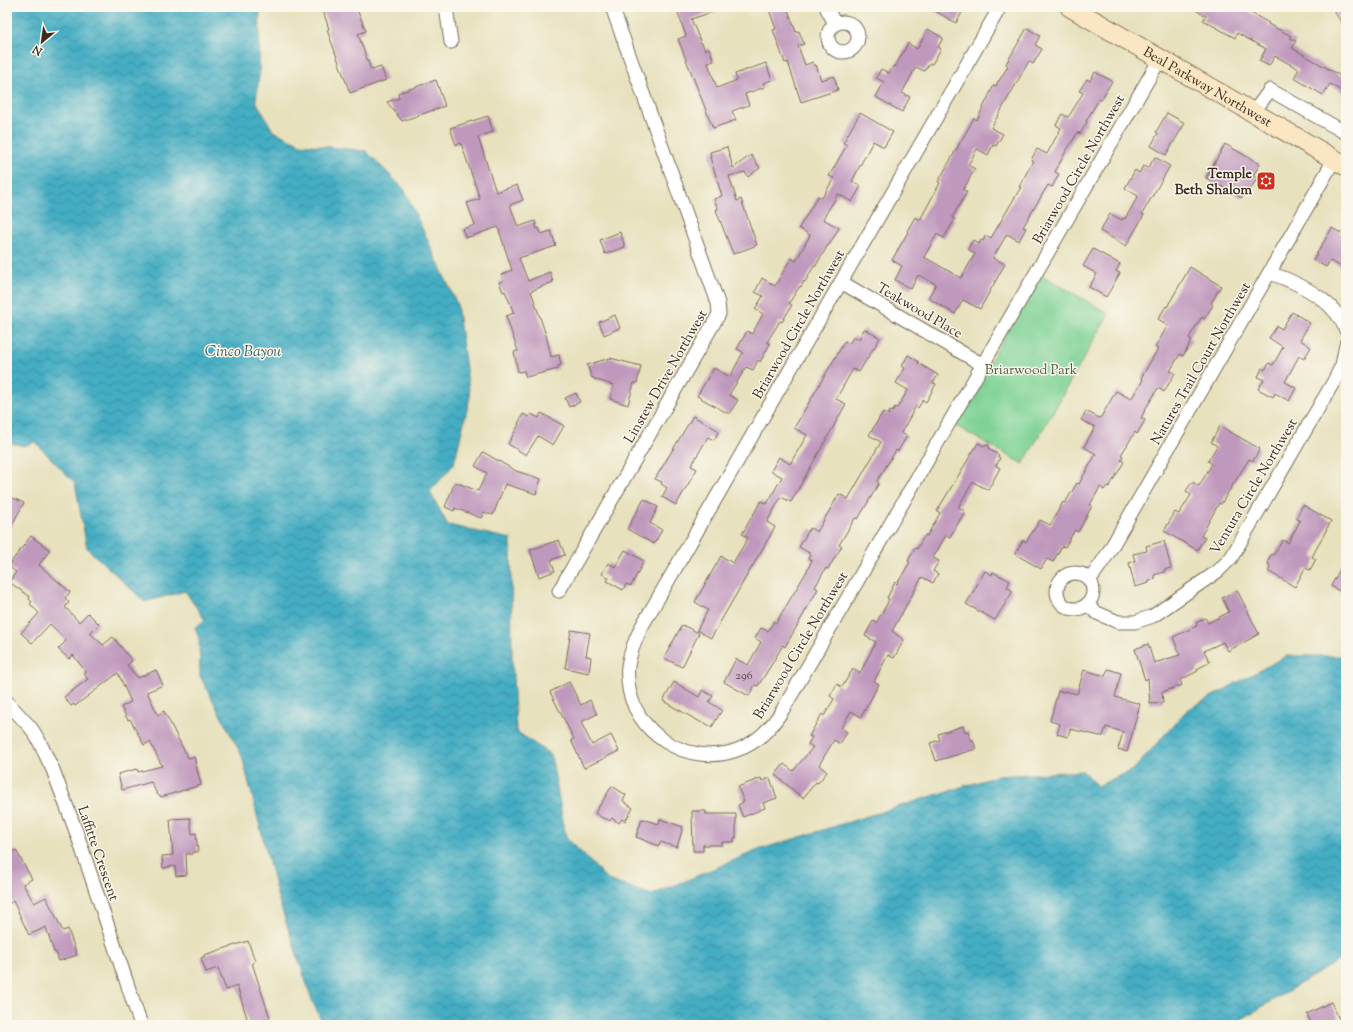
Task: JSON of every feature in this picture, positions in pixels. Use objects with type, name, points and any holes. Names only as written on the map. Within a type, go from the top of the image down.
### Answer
[{"type":"main road","name":"Beal Parkway Northwest","points":[[1070,7],[1340,163]]},
{"type":"street","points":[[446,7],[451,42]]},
{"type":"street","name":"Linstew Drive Northwest","points":[[559,591],[719,314],[718,303],[612,7]]},
{"type":"street","points":[[826,7],[835,24]]},
{"type":"street","name":"Briarwood Circle Northwest","points":[[1000,7],[636,638],[630,654],[628,667],[629,690],[634,705],[642,720],[652,732],[673,746],[686,752],[702,755],[724,754],[737,750],[754,742],[771,727],[782,711],[1160,59]]},
{"type":"street","points":[[1253,113],[1270,90],[1346,133]]},
{"type":"street","name":"Natures Trail Court Northwest","points":[[1089,579],[1107,555],[1270,273],[1340,163]]},
{"type":"street","points":[[1270,273],[1295,283],[1321,298],[1342,320],[1346,330]]},
{"type":"street","name":"Teakwood Place","points":[[840,282],[983,365]]},
{"type":"street","name":"Ventura Circle Northwest","points":[[1087,606],[1097,613],[1118,622],[1135,622],[1153,616],[1218,571],[1231,558],[1334,381],[1342,365],[1346,345]]},
{"type":"street","points":[[1070,573],[1077,573],[1084,575],[1089,579],[1093,586],[1094,593],[1087,606],[1073,610],[1061,603],[1057,596],[1056,589],[1058,582],[1063,577],[1070,573]]},
{"type":"street","name":"Laffitte Crescent","points":[[7,702],[31,728],[53,770],[77,834],[141,1025]]},
{"type":"green space","name":"Briarwood Park","points":[[1040,274],[1109,314],[1023,464],[954,425]]},
{"type":"water","name":"Cinco Bayou","points":[[7,7],[260,7],[259,75],[256,101],[273,131],[301,144],[366,151],[404,189],[457,304],[470,397],[454,464],[430,492],[448,525],[511,539],[512,657],[516,731],[551,755],[566,837],[608,880],[652,895],[758,850],[997,776],[1083,771],[1097,786],[1133,770],[1187,710],[1286,656],[1346,656],[1346,956],[1232,1025],[323,1025],[312,1000],[278,898],[242,756],[200,676],[199,639],[195,627],[205,620],[185,591],[145,602],[87,548],[75,483],[35,442],[24,446],[7,442]]},
{"type":"building","points":[[333,7],[356,7],[366,31],[358,34],[371,70],[381,67],[386,80],[350,93],[327,30],[329,29],[323,11]]},
{"type":"building","points":[[676,7],[722,7],[722,9],[691,19],[701,43],[705,50],[709,48],[714,61],[708,63],[717,88],[737,80],[735,74],[766,63],[772,80],[763,83],[765,87],[745,94],[749,105],[732,111],[736,120],[713,128],[678,39],[686,36]]},
{"type":"building","points":[[768,7],[787,7],[796,32],[799,31],[804,44],[798,46],[805,65],[813,62],[814,66],[816,65],[821,80],[834,76],[838,90],[801,102],[788,62],[785,63],[773,30],[776,29]]},
{"type":"building","points":[[928,7],[965,7],[956,23]]},
{"type":"building","points":[[1190,7],[1241,7],[1291,36],[1290,38],[1296,41],[1292,48],[1346,79],[1346,94],[1330,84],[1323,95],[1294,78],[1299,69],[1275,56],[1269,66],[1259,61],[1266,49],[1237,33],[1235,38],[1203,20],[1206,16]]},
{"type":"building","points":[[1331,7],[1346,7],[1346,29]]},
{"type":"building","points":[[1027,28],[1040,36],[1035,45],[1042,49],[1033,64],[1029,61],[991,128],[1003,134],[996,146],[993,145],[988,155],[977,149],[968,165],[975,169],[963,190],[967,192],[952,218],[955,219],[944,238],[937,234],[924,257],[961,278],[975,254],[968,249],[973,240],[979,244],[981,240],[983,241],[986,235],[991,238],[1021,187],[1019,187],[1033,161],[1031,160],[1037,149],[1047,154],[1061,128],[1056,125],[1062,114],[1068,117],[1071,113],[1083,93],[1079,91],[1087,79],[1090,81],[1095,72],[1112,81],[1101,100],[1099,99],[1080,134],[1078,132],[1065,153],[1055,172],[1059,174],[1052,187],[1048,185],[1023,227],[1026,228],[1019,241],[1007,234],[993,258],[1005,264],[980,309],[963,300],[955,314],[928,298],[936,284],[918,275],[911,289],[895,280],[902,266],[892,260],[915,217],[920,220],[940,183],[938,182],[974,118],[977,120],[994,85],[996,86],[1008,66],[1006,64]]},
{"type":"building","points":[[928,29],[943,38],[938,47],[941,49],[932,64],[930,63],[924,71],[916,67],[902,93],[910,97],[902,112],[876,97],[884,82],[876,78],[881,69],[889,73],[893,66],[895,67],[908,43],[917,49]]},
{"type":"building","points":[[436,80],[445,106],[402,121],[387,102],[399,98],[398,93]]},
{"type":"building","points":[[860,113],[893,132],[884,147],[873,141],[852,181],[861,186],[852,202],[838,194],[823,219],[839,228],[805,282],[804,281],[801,287],[800,286],[789,303],[792,305],[782,322],[780,321],[767,342],[770,344],[760,362],[758,360],[753,370],[746,367],[729,395],[738,400],[729,414],[697,396],[714,368],[730,377],[743,352],[737,349],[747,331],[752,334],[763,314],[755,309],[763,296],[755,292],[762,278],[775,286],[791,258],[796,261],[810,235],[799,228],[818,196],[822,198],[834,178],[829,176],[847,145],[843,143]]},
{"type":"building","points":[[1167,113],[1185,123],[1166,155],[1151,146],[1158,133],[1156,132]]},
{"type":"building","points":[[488,116],[493,132],[478,137],[496,192],[517,185],[523,200],[510,205],[518,227],[535,221],[537,229],[539,228],[541,234],[551,231],[556,246],[519,258],[528,281],[550,272],[553,282],[531,291],[546,335],[551,357],[559,355],[561,365],[558,366],[558,369],[526,377],[524,371],[518,372],[514,352],[518,351],[506,316],[514,313],[505,291],[503,292],[499,282],[503,281],[501,275],[512,270],[498,227],[466,238],[462,229],[475,225],[467,203],[480,199],[461,143],[456,145],[450,128]]},
{"type":"building","points":[[1225,144],[1260,164],[1253,176],[1257,178],[1250,190],[1247,188],[1242,198],[1206,178]]},
{"type":"building","points":[[727,147],[733,168],[751,155],[760,168],[748,177],[745,172],[729,176],[737,201],[741,199],[757,245],[733,254],[716,210],[718,209],[714,199],[722,196],[710,157],[710,152]]},
{"type":"building","points":[[1155,157],[1170,166],[1142,214],[1144,215],[1126,246],[1100,231],[1110,214],[1122,220],[1123,218],[1125,219],[1138,196],[1125,188],[1135,170],[1139,173],[1143,166],[1148,168]]},
{"type":"building","points":[[1332,228],[1346,236],[1346,269],[1330,261],[1326,267],[1313,260]]},
{"type":"building","points":[[620,232],[625,247],[605,254],[600,240]]},
{"type":"building","points":[[1093,249],[1120,264],[1116,271],[1120,273],[1106,297],[1089,287],[1097,274],[1083,266]]},
{"type":"building","points":[[1190,267],[1221,286],[1211,303],[1213,305],[1204,319],[1202,317],[1197,324],[1189,338],[1192,340],[1183,356],[1180,354],[1170,371],[1175,373],[1164,392],[1158,388],[1146,408],[1141,418],[1145,420],[1137,434],[1135,432],[1121,455],[1123,456],[1121,460],[1124,462],[1109,487],[1107,486],[1104,490],[1100,487],[1078,532],[1075,530],[1065,547],[1062,546],[1053,562],[1047,559],[1041,569],[1015,554],[1023,540],[1026,542],[1040,520],[1050,525],[1063,502],[1065,503],[1077,483],[1079,484],[1096,454],[1084,447],[1095,427],[1081,420],[1086,411],[1099,418],[1101,417],[1116,391],[1131,399],[1143,380],[1141,378],[1158,349],[1155,347],[1168,325],[1158,319],[1166,306],[1167,307]]},
{"type":"building","points":[[1292,312],[1310,323],[1300,340],[1311,347],[1304,359],[1299,356],[1285,382],[1296,388],[1289,401],[1275,393],[1273,397],[1258,389],[1264,380],[1258,377],[1262,368],[1265,370],[1269,363],[1273,365],[1283,347],[1269,338],[1277,326],[1282,329]]},
{"type":"building","points":[[615,315],[620,328],[604,335],[599,322]]},
{"type":"building","points":[[864,329],[880,338],[859,372],[853,369],[836,399],[846,404],[791,502],[781,497],[767,522],[775,527],[711,638],[697,630],[708,610],[695,602],[721,556],[733,563],[748,538],[742,534],[761,501],[767,504],[782,477],[771,471],[779,457],[790,464],[807,435],[794,428],[845,341],[849,344],[854,336],[859,339]]},
{"type":"building","points":[[908,355],[938,375],[933,383],[936,384],[926,402],[923,400],[918,408],[916,406],[901,433],[907,436],[898,451],[896,450],[877,481],[879,483],[858,519],[855,518],[839,545],[842,546],[828,569],[826,568],[815,587],[818,589],[785,647],[783,645],[758,686],[755,685],[749,696],[724,682],[736,659],[748,665],[761,642],[755,638],[761,628],[768,631],[774,621],[776,623],[807,571],[812,560],[808,558],[811,554],[799,547],[810,528],[817,532],[839,494],[848,499],[881,442],[869,435],[883,412],[888,415],[895,407],[897,408],[908,390],[896,383],[905,368],[902,366]]},
{"type":"building","points":[[610,358],[641,366],[637,383],[634,383],[628,405],[610,399],[613,385],[594,379],[593,377],[592,378],[587,365]]},
{"type":"building","points":[[576,393],[580,402],[569,407],[565,398]]},
{"type":"building","points":[[541,413],[564,426],[553,445],[538,436],[526,455],[508,444],[523,414],[529,417],[531,414],[539,418]]},
{"type":"building","points":[[693,416],[719,431],[714,440],[708,437],[691,466],[697,469],[676,505],[662,497],[667,488],[661,484],[662,482],[655,479]]},
{"type":"building","points":[[1220,426],[1260,449],[1253,461],[1249,459],[1221,504],[1219,503],[1201,536],[1205,538],[1197,550],[1164,531],[1175,512],[1179,514],[1191,495],[1186,491],[1192,482],[1199,486],[1212,464],[1208,461],[1217,446],[1211,442]]},
{"type":"building","points":[[978,443],[984,446],[989,445],[990,450],[999,455],[998,457],[1000,458],[996,466],[1000,468],[988,490],[973,482],[958,507],[965,511],[950,537],[946,535],[933,558],[939,561],[933,571],[938,574],[933,583],[922,577],[892,631],[904,640],[894,658],[888,655],[874,681],[879,684],[861,717],[851,711],[841,728],[847,732],[840,744],[834,740],[819,765],[827,772],[818,783],[816,782],[803,798],[775,775],[784,764],[793,771],[813,747],[808,744],[812,737],[809,736],[822,714],[824,716],[834,699],[830,696],[837,684],[842,687],[853,669],[860,673],[876,642],[865,636],[873,621],[876,623],[886,606],[889,599],[887,598],[895,582],[897,584],[910,562],[908,561],[915,548],[917,549],[925,535],[927,536],[940,513],[937,511]]},
{"type":"building","points":[[483,452],[516,471],[541,479],[536,494],[505,484],[493,515],[483,512],[481,518],[455,508],[454,511],[445,507],[455,482],[478,491],[487,473],[475,466]]},
{"type":"building","points":[[13,498],[24,503],[7,534],[7,501],[10,503]]},
{"type":"building","points":[[644,499],[658,507],[650,523],[662,530],[654,544],[627,529]]},
{"type":"building","points":[[1303,505],[1331,521],[1312,557],[1316,559],[1310,570],[1305,568],[1295,587],[1268,571],[1270,568],[1268,562],[1270,556],[1274,554],[1283,540],[1288,543],[1300,521],[1296,518]]},
{"type":"building","points":[[31,536],[50,550],[39,565],[70,592],[65,598],[69,602],[65,607],[79,622],[88,613],[99,624],[90,633],[103,645],[113,637],[132,661],[127,665],[138,678],[156,670],[163,685],[147,692],[158,715],[164,711],[188,758],[194,757],[201,785],[161,797],[157,794],[151,782],[122,790],[118,774],[137,769],[138,772],[162,766],[150,742],[144,745],[130,719],[128,720],[121,707],[131,702],[118,673],[75,706],[74,704],[71,706],[64,697],[88,679],[84,674],[86,672],[73,655],[69,659],[58,649],[66,641],[50,624],[32,643],[21,633],[39,613],[30,604],[32,602],[29,599],[30,597],[9,582],[16,572],[8,566]]},
{"type":"building","points":[[559,540],[565,555],[551,560],[555,571],[539,577],[530,550]]},
{"type":"building","points":[[1164,541],[1171,568],[1154,575],[1155,579],[1149,581],[1149,583],[1135,587],[1129,563],[1135,561],[1133,554],[1147,551],[1146,546]]},
{"type":"building","points":[[625,550],[644,561],[631,586],[626,584],[623,590],[607,581],[609,578],[602,574],[608,563],[615,567]]},
{"type":"building","points":[[1346,558],[1346,595],[1331,586]]},
{"type":"building","points":[[985,571],[992,575],[993,572],[1010,581],[1007,587],[1013,591],[995,620],[966,604]]},
{"type":"building","points":[[1237,590],[1259,634],[1228,651],[1223,642],[1204,651],[1210,662],[1197,669],[1198,671],[1180,680],[1182,685],[1162,692],[1163,703],[1150,704],[1148,678],[1145,680],[1135,649],[1148,644],[1154,663],[1180,655],[1173,637],[1197,626],[1196,623],[1205,618],[1208,623],[1229,612],[1222,598]]},
{"type":"building","points":[[682,625],[699,633],[682,667],[664,658]]},
{"type":"building","points":[[571,630],[590,633],[586,656],[591,657],[589,673],[565,668]]},
{"type":"building","points":[[1108,669],[1121,673],[1115,697],[1140,704],[1127,752],[1118,749],[1123,732],[1106,727],[1103,736],[1100,736],[1070,729],[1068,737],[1057,734],[1060,724],[1050,721],[1058,691],[1077,694],[1084,670],[1105,676]]},
{"type":"building","points":[[569,682],[581,705],[590,700],[597,714],[581,722],[592,745],[611,735],[619,751],[584,768],[571,740],[574,739],[550,692]]},
{"type":"building","points":[[674,682],[699,697],[702,690],[713,696],[709,702],[722,710],[712,727],[663,701]]},
{"type":"building","points":[[963,726],[965,732],[968,731],[970,740],[973,740],[976,749],[936,761],[930,743],[940,740],[938,734]]},
{"type":"building","points":[[761,778],[762,781],[770,778],[777,798],[763,803],[765,808],[743,817],[738,805],[744,802],[738,787]]},
{"type":"building","points":[[612,786],[626,795],[623,801],[633,808],[625,821],[622,819],[619,823],[612,818],[610,821],[605,818],[604,819],[595,813]]},
{"type":"building","points":[[692,811],[706,811],[706,814],[736,814],[736,838],[734,838],[734,842],[722,842],[722,845],[703,845],[703,851],[693,851]]},
{"type":"building","points":[[190,818],[192,834],[196,833],[198,852],[186,854],[187,875],[176,876],[175,866],[163,868],[162,856],[173,855],[170,819]]},
{"type":"building","points":[[642,819],[659,824],[660,819],[683,827],[677,847],[660,842],[659,846],[636,837]]},
{"type":"building","points":[[16,850],[32,879],[23,884],[34,903],[46,897],[63,931],[68,929],[77,955],[59,961],[56,952],[54,952],[46,927],[29,935],[13,901],[7,905],[7,873],[11,871],[7,864],[7,855]]},
{"type":"building","points":[[248,941],[255,961],[252,963],[270,1018],[265,1019],[266,1025],[249,1025],[237,986],[226,990],[218,968],[206,972],[201,958],[204,957],[204,955]]},
{"type":"building","points":[[1331,1002],[1342,1025],[1312,1025],[1307,1014]]},
{"type":"place","name":"Temple Beth Shalom","points":[[1266,181]]}]
